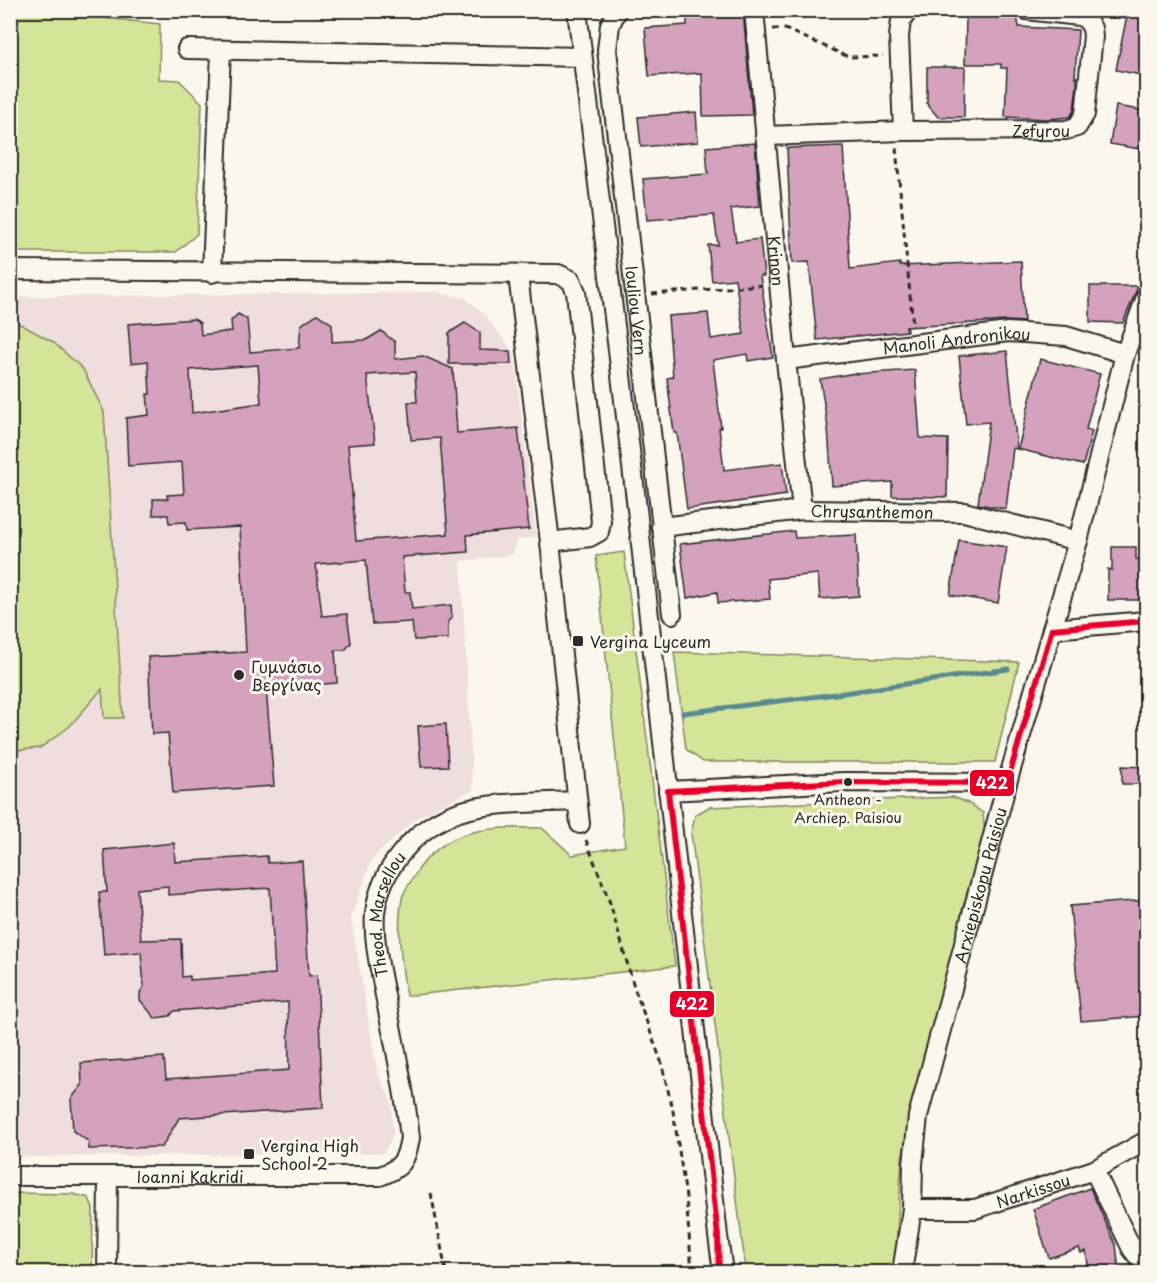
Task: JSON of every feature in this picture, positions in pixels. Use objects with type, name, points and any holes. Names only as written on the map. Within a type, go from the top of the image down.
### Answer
[{"type":"street","points":[[577,10],[636,500],[721,1272]]},
{"type":"street","name":"Iouliou Vern","points":[[617,10],[610,25],[607,50],[672,614]]},
{"type":"street","name":"Krinon","points":[[754,10],[802,510]]},
{"type":"street","points":[[898,131],[901,21],[909,10]]},
{"type":"street","name":"Zefyrou","points":[[765,136],[898,131],[1066,130],[1077,127],[1085,114],[1093,48],[1092,28],[1087,20],[1080,16],[1026,10]]},
{"type":"street","points":[[187,48],[582,57]]},
{"type":"street","points":[[212,273],[221,50]]},
{"type":"street","points":[[10,270],[558,274],[571,280],[576,292],[601,522],[599,532],[590,537],[550,542]]},
{"type":"street","points":[[518,275],[550,542],[580,824]]},
{"type":"street","name":"Arxiepiskopu Paisiou","points":[[902,1272],[912,1209],[912,1164],[918,1116],[1008,783],[1078,540],[1125,354],[1146,297]]},
{"type":"street","name":"Manoli Andronikou","points":[[786,360],[1008,332],[1066,336],[1125,354]]},
{"type":"street","name":"Chrysanthemon","points":[[661,527],[802,510],[964,512],[1078,540]]},
{"type":"street","points":[[1052,629],[1146,621]]},
{"type":"street","points":[[668,791],[844,782],[1008,783]]},
{"type":"street","name":"Theod. Marsellou","points":[[402,1164],[409,1145],[409,1125],[375,931],[378,900],[383,884],[409,844],[428,828],[458,812],[483,807],[577,801]]},
{"type":"street","name":"Narkissou","points":[[912,1209],[975,1209],[1094,1170],[1146,1142]]},
{"type":"street","name":"Ioanni Kakridi","points":[[10,1176],[380,1176],[395,1171],[402,1164]]},
{"type":"street","points":[[1094,1170],[1132,1250],[1146,1267]]},
{"type":"street","points":[[106,1272],[108,1176]]},
{"type":"path","points":[[756,30],[785,28],[849,57],[900,55]]},
{"type":"path","points":[[898,131],[915,344]]},
{"type":"path","points":[[635,296],[779,284]]},
{"type":"path","points":[[580,824],[610,903],[660,1061],[673,1111],[686,1197],[692,1272]]},
{"type":"path","points":[[431,1192],[446,1272]]},
{"type":"shaded area","name":"Γυμνάσιο Βεργίνας","points":[[436,292],[465,298],[485,315],[514,353],[536,537],[518,540],[512,555],[461,561],[473,790],[416,818],[372,859],[351,918],[378,1074],[392,1103],[393,1135],[384,1153],[11,1157],[10,297]]},
{"type":"green space","points":[[11,10],[160,24],[159,79],[179,80],[202,103],[197,234],[176,252],[11,252]]},
{"type":"green space","points":[[11,319],[53,342],[83,369],[104,412],[123,718],[104,718],[102,689],[69,727],[40,748],[11,751]]},
{"type":"green space","points":[[624,552],[675,966],[406,996],[400,935],[400,911],[403,896],[427,859],[440,847],[455,838],[471,833],[505,828],[542,828],[572,855],[625,846],[596,556]]},
{"type":"green space","points":[[674,652],[1019,662],[995,762],[703,762],[686,749]]},
{"type":"green space","points":[[953,797],[983,813],[985,834],[927,1046],[902,1157],[896,1247],[892,1272],[746,1272],[691,833],[695,815],[709,807]]},
{"type":"green space","points":[[11,1193],[73,1194],[89,1198],[93,1209],[92,1272],[11,1272]]},
{"type":"building","points":[[700,10],[743,10],[752,115],[703,116],[702,73],[649,76],[645,28],[687,25],[687,17],[701,16]]},
{"type":"building","points":[[1128,10],[1146,10],[1146,76],[1116,70]]},
{"type":"building","points":[[1017,16],[1019,27],[1078,30],[1075,77],[1077,77],[1077,85],[1074,110],[1070,117],[1048,119],[1005,117],[1007,68],[1001,68],[1001,64],[965,64],[966,17]]},
{"type":"building","points":[[927,67],[965,67],[964,117],[938,117],[927,104]]},
{"type":"building","points":[[1116,106],[1146,111],[1146,150],[1110,144]]},
{"type":"building","points":[[696,112],[698,142],[641,147],[638,117]]},
{"type":"building","points":[[755,143],[760,206],[731,209],[736,242],[760,239],[764,276],[760,276],[773,357],[748,361],[747,354],[713,360],[724,470],[782,463],[786,495],[687,509],[667,378],[673,377],[668,316],[708,313],[711,339],[744,334],[735,279],[712,281],[708,245],[718,245],[714,215],[647,220],[643,179],[708,174],[706,147]]},
{"type":"building","points":[[843,146],[850,269],[900,263],[900,266],[1021,261],[1024,322],[906,327],[907,331],[817,340],[809,262],[792,263],[787,148]]},
{"type":"building","points":[[1090,286],[1138,286],[1123,323],[1090,322]]},
{"type":"building","points":[[238,314],[247,319],[250,352],[299,348],[301,325],[317,314],[332,324],[332,342],[366,340],[381,331],[395,342],[395,359],[423,356],[453,369],[457,433],[518,428],[529,529],[467,535],[468,552],[402,557],[405,592],[410,592],[412,609],[451,605],[452,618],[448,621],[448,639],[414,640],[412,622],[372,624],[366,560],[316,564],[322,616],[347,614],[351,643],[345,650],[335,650],[337,683],[266,688],[274,786],[173,793],[168,733],[152,734],[148,657],[246,652],[240,527],[187,530],[186,522],[169,523],[168,515],[153,515],[153,499],[168,499],[167,495],[184,494],[182,462],[128,466],[126,418],[149,415],[147,394],[150,394],[148,361],[131,363],[128,324],[194,319],[200,323],[201,335],[232,331],[231,321]],"holes":[[[258,365],[261,403],[192,413],[190,370]],[[415,372],[417,402],[408,402],[411,440],[440,438],[448,534],[356,541],[348,445],[375,443],[367,375]]]},
{"type":"building","points":[[465,323],[480,333],[480,350],[510,351],[511,364],[449,364],[449,333]]},
{"type":"building","points":[[1007,351],[1017,449],[1013,448],[1006,509],[978,504],[989,422],[966,424],[959,356]]},
{"type":"building","points":[[1040,359],[1100,374],[1086,429],[1092,431],[1083,465],[1018,449]]},
{"type":"building","points":[[915,370],[920,438],[948,439],[947,497],[892,496],[892,482],[832,486],[828,428],[820,379],[856,373]]},
{"type":"building","points":[[794,531],[795,538],[856,535],[859,596],[820,599],[818,574],[768,579],[770,599],[718,603],[717,592],[687,598],[680,544]]},
{"type":"building","points":[[959,540],[1007,547],[998,603],[950,595]]},
{"type":"building","points":[[1112,547],[1136,547],[1136,559],[1146,560],[1146,596],[1140,596],[1140,600],[1108,600],[1108,569],[1112,570]]},
{"type":"building","points":[[446,724],[448,766],[421,767],[418,726]]},
{"type":"building","points":[[1122,766],[1146,767],[1146,784],[1122,784]]},
{"type":"building","points":[[174,843],[175,862],[267,856],[268,863],[302,861],[309,976],[317,975],[323,1108],[179,1118],[162,1147],[89,1149],[89,1142],[73,1131],[71,1099],[82,1085],[81,1063],[164,1057],[166,1079],[289,1070],[288,1002],[174,1011],[170,1016],[155,1018],[140,1000],[140,993],[144,986],[141,952],[104,955],[99,892],[107,892],[104,850]],"holes":[[[168,886],[168,895],[270,888],[275,974],[190,980],[190,976],[182,977],[181,939],[141,940],[137,889]]]},
{"type":"building","points":[[1146,900],[1146,1016],[1081,1021],[1070,906]]},
{"type":"building","points":[[1090,1188],[1116,1245],[1119,1272],[1089,1272],[1086,1251],[1081,1253],[1079,1248],[1049,1258],[1033,1209]]},
{"type":"waterway","points":[[683,713],[1008,669]]},
{"type":"transit line","name":"422","points":[[719,1272],[718,1236],[668,791],[844,782],[1007,783],[1052,629],[1146,621]]},
{"type":"place","name":"Vergina Lyceum","points":[[578,641]]},
{"type":"place","name":"Γυμνάσιο Βεργίνας","points":[[239,675]]},
{"type":"place","name":"Antheon - Archiep. Paisiou","points":[[848,782]]},
{"type":"place","name":"Vergina High School 2","points":[[249,1154]]}]
